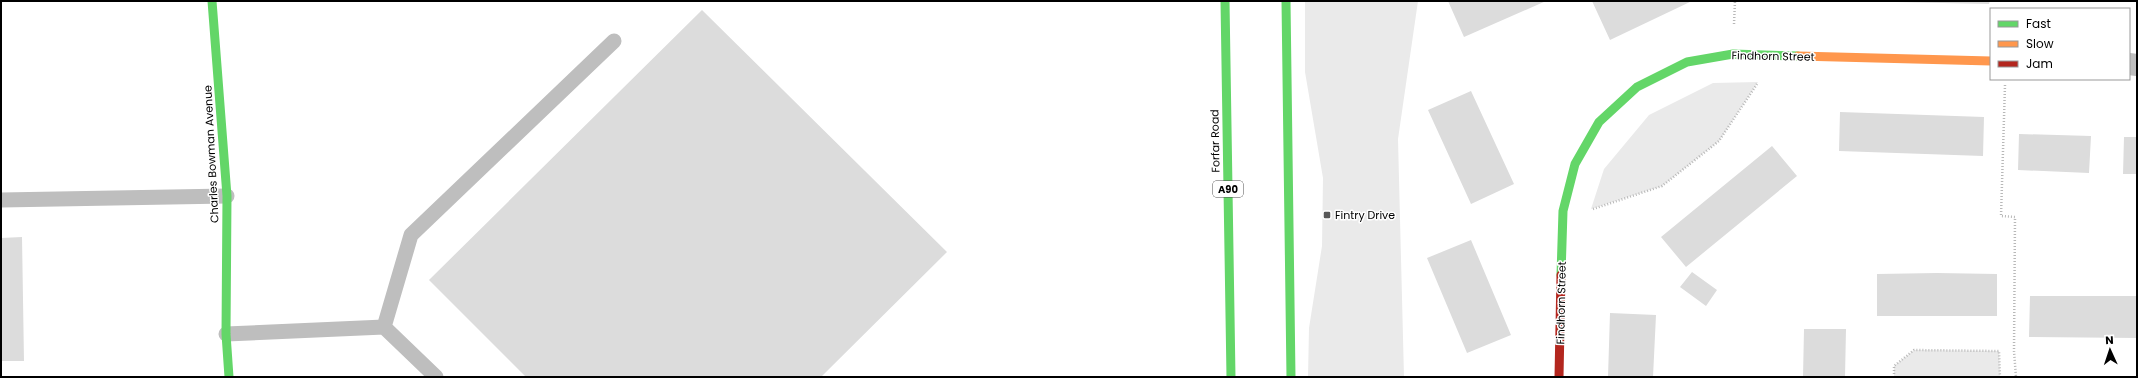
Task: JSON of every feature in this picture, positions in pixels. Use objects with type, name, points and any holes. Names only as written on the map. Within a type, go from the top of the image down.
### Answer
[{"type":"main road","name":"Charles Bowman Avenue","points":[[212,1],[227,196],[226,334],[229,377]]},
{"type":"main road","name":"Forfar Road","points":[[1225,1],[1231,377]]},
{"type":"main road","points":[[1286,1],[1291,377]]},
{"type":"main road","name":"Findhorn Street","points":[[1559,377],[1563,211],[1575,164],[1599,122],[1637,86],[1687,62],[1733,54],[1990,61]]},
{"type":"lane","points":[[384,327],[411,235],[614,41]]},
{"type":"lane","points":[[1,200],[227,196]]},
{"type":"lane","points":[[226,334],[384,327],[436,377]]},
{"type":"path","points":[[1563,211],[1591,209],[1662,186],[1718,141],[1758,82],[1767,55]]},
{"type":"path","points":[[2006,80],[2001,216],[2015,216],[2014,351],[2016,377]]},
{"type":"path","points":[[1894,377],[1894,366],[1914,350],[1999,351],[2000,377]]},
{"type":"shaded area","points":[[1305,1],[1418,1],[1398,139],[1404,377],[1308,377],[1309,328],[1322,246],[1323,178],[1305,72]]},
{"type":"shaded area","points":[[1758,82],[1719,141],[1662,186],[1591,209],[1604,169],[1649,115],[1713,83]]},
{"type":"shaded area","points":[[1914,350],[1999,351],[2000,377],[1894,377],[1894,366]]},
{"type":"building","points":[[1448,1],[1546,1],[1464,37]]},
{"type":"building","points":[[1592,1],[1692,1],[1610,40]]},
{"type":"building","points":[[1895,1],[1990,1],[1989,4]]},
{"type":"building","points":[[702,10],[947,252],[821,377],[526,377],[429,280]]},
{"type":"building","points":[[1471,91],[1514,184],[1471,204],[1428,110]]},
{"type":"building","points":[[1840,112],[1984,117],[1983,156],[1839,151]]},
{"type":"building","points":[[2019,134],[2091,136],[2089,173],[2018,170]]},
{"type":"building","points":[[2124,137],[2137,137],[2137,174],[2123,174]]},
{"type":"building","points":[[1772,146],[1797,176],[1686,267],[1661,237]]},
{"type":"building","points":[[22,237],[24,361],[1,361],[1,238]]},
{"type":"building","points":[[1471,240],[1511,335],[1467,353],[1427,258]]},
{"type":"building","points":[[1692,272],[1717,290],[1706,306],[1680,287]]},
{"type":"building","points":[[1877,274],[1997,274],[1997,316],[1877,316]]},
{"type":"building","points":[[2030,296],[2137,296],[2137,338],[2029,337]]},
{"type":"building","points":[[1610,313],[1656,315],[1653,377],[1608,377]]},
{"type":"building","points":[[1804,329],[1846,329],[1845,377],[1803,377]]},
{"type":"traffic: fast","points":[[212,1],[227,196],[226,334],[229,377]]},
{"type":"traffic: fast","points":[[1225,1],[1231,377]]},
{"type":"traffic: fast","points":[[1286,1],[1291,377]]},
{"type":"traffic: fast","points":[[1561,275],[1563,211],[1575,164],[1599,122],[1637,87],[1687,62],[1733,54],[1798,56]]},
{"type":"traffic: slow","points":[[1798,56],[1990,61]]},
{"type":"traffic: jam","points":[[1559,377],[1561,275]]},
{"type":"place","name":"Fintry Drive","points":[[1327,215]]}]
